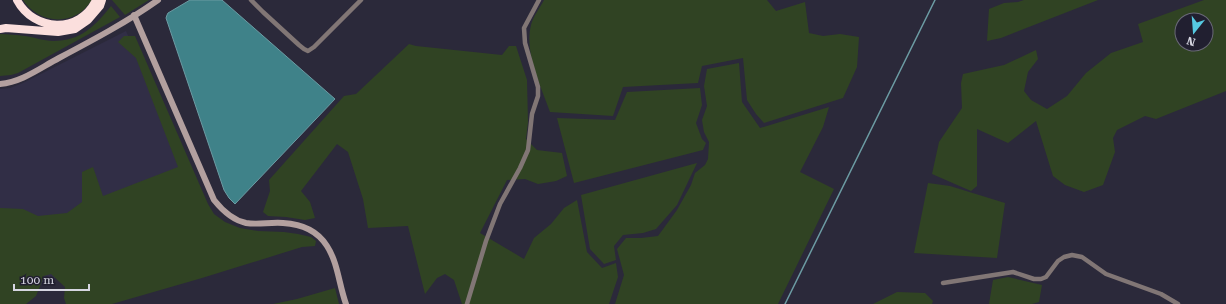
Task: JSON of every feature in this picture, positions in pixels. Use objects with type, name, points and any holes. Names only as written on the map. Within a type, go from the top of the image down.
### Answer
[{"type":"highway","points":[[17,0],[35,20],[50,25],[67,24],[81,18],[93,7],[96,0]]},
{"type":"highway","points":[[0,29],[6,28],[58,32],[75,29],[88,20],[100,6],[102,0]]},
{"type":"street","points":[[0,84],[15,81],[35,72],[95,39],[158,0]]},
{"type":"street","points":[[251,0],[304,50],[308,51],[314,47],[360,0]]},
{"type":"street","points":[[467,304],[486,241],[498,211],[528,150],[532,114],[538,96],[538,87],[524,43],[524,28],[539,0]]},
{"type":"street","points":[[134,15],[214,200],[223,210],[234,218],[246,222],[262,224],[283,223],[309,228],[318,234],[331,252],[346,304]]},
{"type":"street","points":[[943,283],[1013,272],[1034,279],[1041,279],[1046,277],[1058,261],[1064,256],[1072,255],[1082,257],[1106,274],[1160,294],[1178,304]]},
{"type":"shaded area","points":[[23,0],[92,0],[85,9],[78,14],[69,18],[54,19],[46,18],[33,11]]},
{"type":"shaded area","points":[[112,0],[149,0],[125,15]]},
{"type":"shaded area","points":[[190,0],[222,0],[335,99],[235,204],[224,190],[166,18],[168,13]]},
{"type":"shaded area","points":[[544,0],[767,0],[776,11],[805,2],[809,33],[823,36],[840,34],[859,37],[857,67],[843,98],[764,123],[747,100],[743,58],[702,66],[698,83],[623,87],[613,116],[550,112],[534,69],[529,36],[532,22]]},
{"type":"shaded area","points":[[1024,0],[1098,0],[1001,38],[987,41],[989,9],[1004,3]]},
{"type":"shaded area","points":[[1204,0],[1226,0],[1226,91],[1156,119],[1145,116],[1117,130],[1113,138],[1115,152],[1103,185],[1084,192],[1065,185],[1053,176],[1036,121],[1008,143],[977,129],[977,186],[971,191],[932,174],[939,142],[962,108],[961,83],[963,74],[1004,65],[1036,50],[1038,59],[1028,72],[1024,91],[1031,100],[1047,109],[1067,96],[1086,73],[1111,53],[1143,42],[1138,24]]},
{"type":"shaded area","points":[[111,6],[120,17],[18,73],[0,76],[0,34],[25,36],[50,41],[72,38],[93,26]]},
{"type":"shaded area","points":[[126,31],[208,215],[32,288],[0,257],[0,89],[10,88],[23,83]]},
{"type":"shaded area","points":[[124,36],[135,36],[208,204],[214,214],[225,222],[240,228],[258,231],[284,232],[311,237],[316,241],[315,246],[302,247],[112,304],[66,304],[64,298],[65,287],[51,274],[44,276],[36,296],[26,304],[0,304],[0,208],[23,209],[38,216],[67,213],[82,202],[82,172],[93,167],[103,196],[178,167],[136,58],[118,42]]},
{"type":"shaded area","points":[[409,44],[502,55],[509,46],[516,46],[527,80],[528,122],[526,139],[537,150],[562,153],[567,176],[556,181],[538,184],[525,179],[507,180],[480,233],[524,259],[534,238],[551,224],[564,208],[577,200],[587,252],[602,268],[616,263],[618,277],[609,304],[462,304],[454,280],[445,274],[437,278],[425,294],[408,226],[368,228],[363,199],[348,152],[337,144],[301,191],[310,202],[315,218],[305,220],[268,216],[263,212],[270,191],[269,180],[344,96],[356,94]]},
{"type":"shaded area","points":[[739,63],[742,102],[760,128],[829,107],[823,127],[800,172],[834,189],[778,304],[615,304],[624,275],[617,249],[626,238],[658,236],[677,210],[691,185],[695,173],[705,165],[708,159],[709,142],[704,132],[702,120],[707,106],[704,86],[707,69]]},
{"type":"shaded area","points":[[700,88],[702,105],[696,123],[702,139],[706,143],[703,150],[574,183],[557,118],[615,120],[627,92]]},
{"type":"shaded area","points":[[697,163],[677,205],[656,229],[643,233],[623,235],[614,246],[616,260],[604,264],[590,249],[581,195]]},
{"type":"shaded area","points":[[928,183],[950,186],[1005,203],[997,258],[914,253]]},
{"type":"shaded area","points":[[1008,277],[1042,285],[1039,302],[1032,304],[989,304],[993,280]]},
{"type":"shaded area","points":[[335,288],[339,304],[273,304],[297,299]]},
{"type":"shaded area","points":[[897,292],[925,293],[933,301],[932,304],[873,304]]},
{"type":"waterway","points":[[785,304],[935,0]]}]
